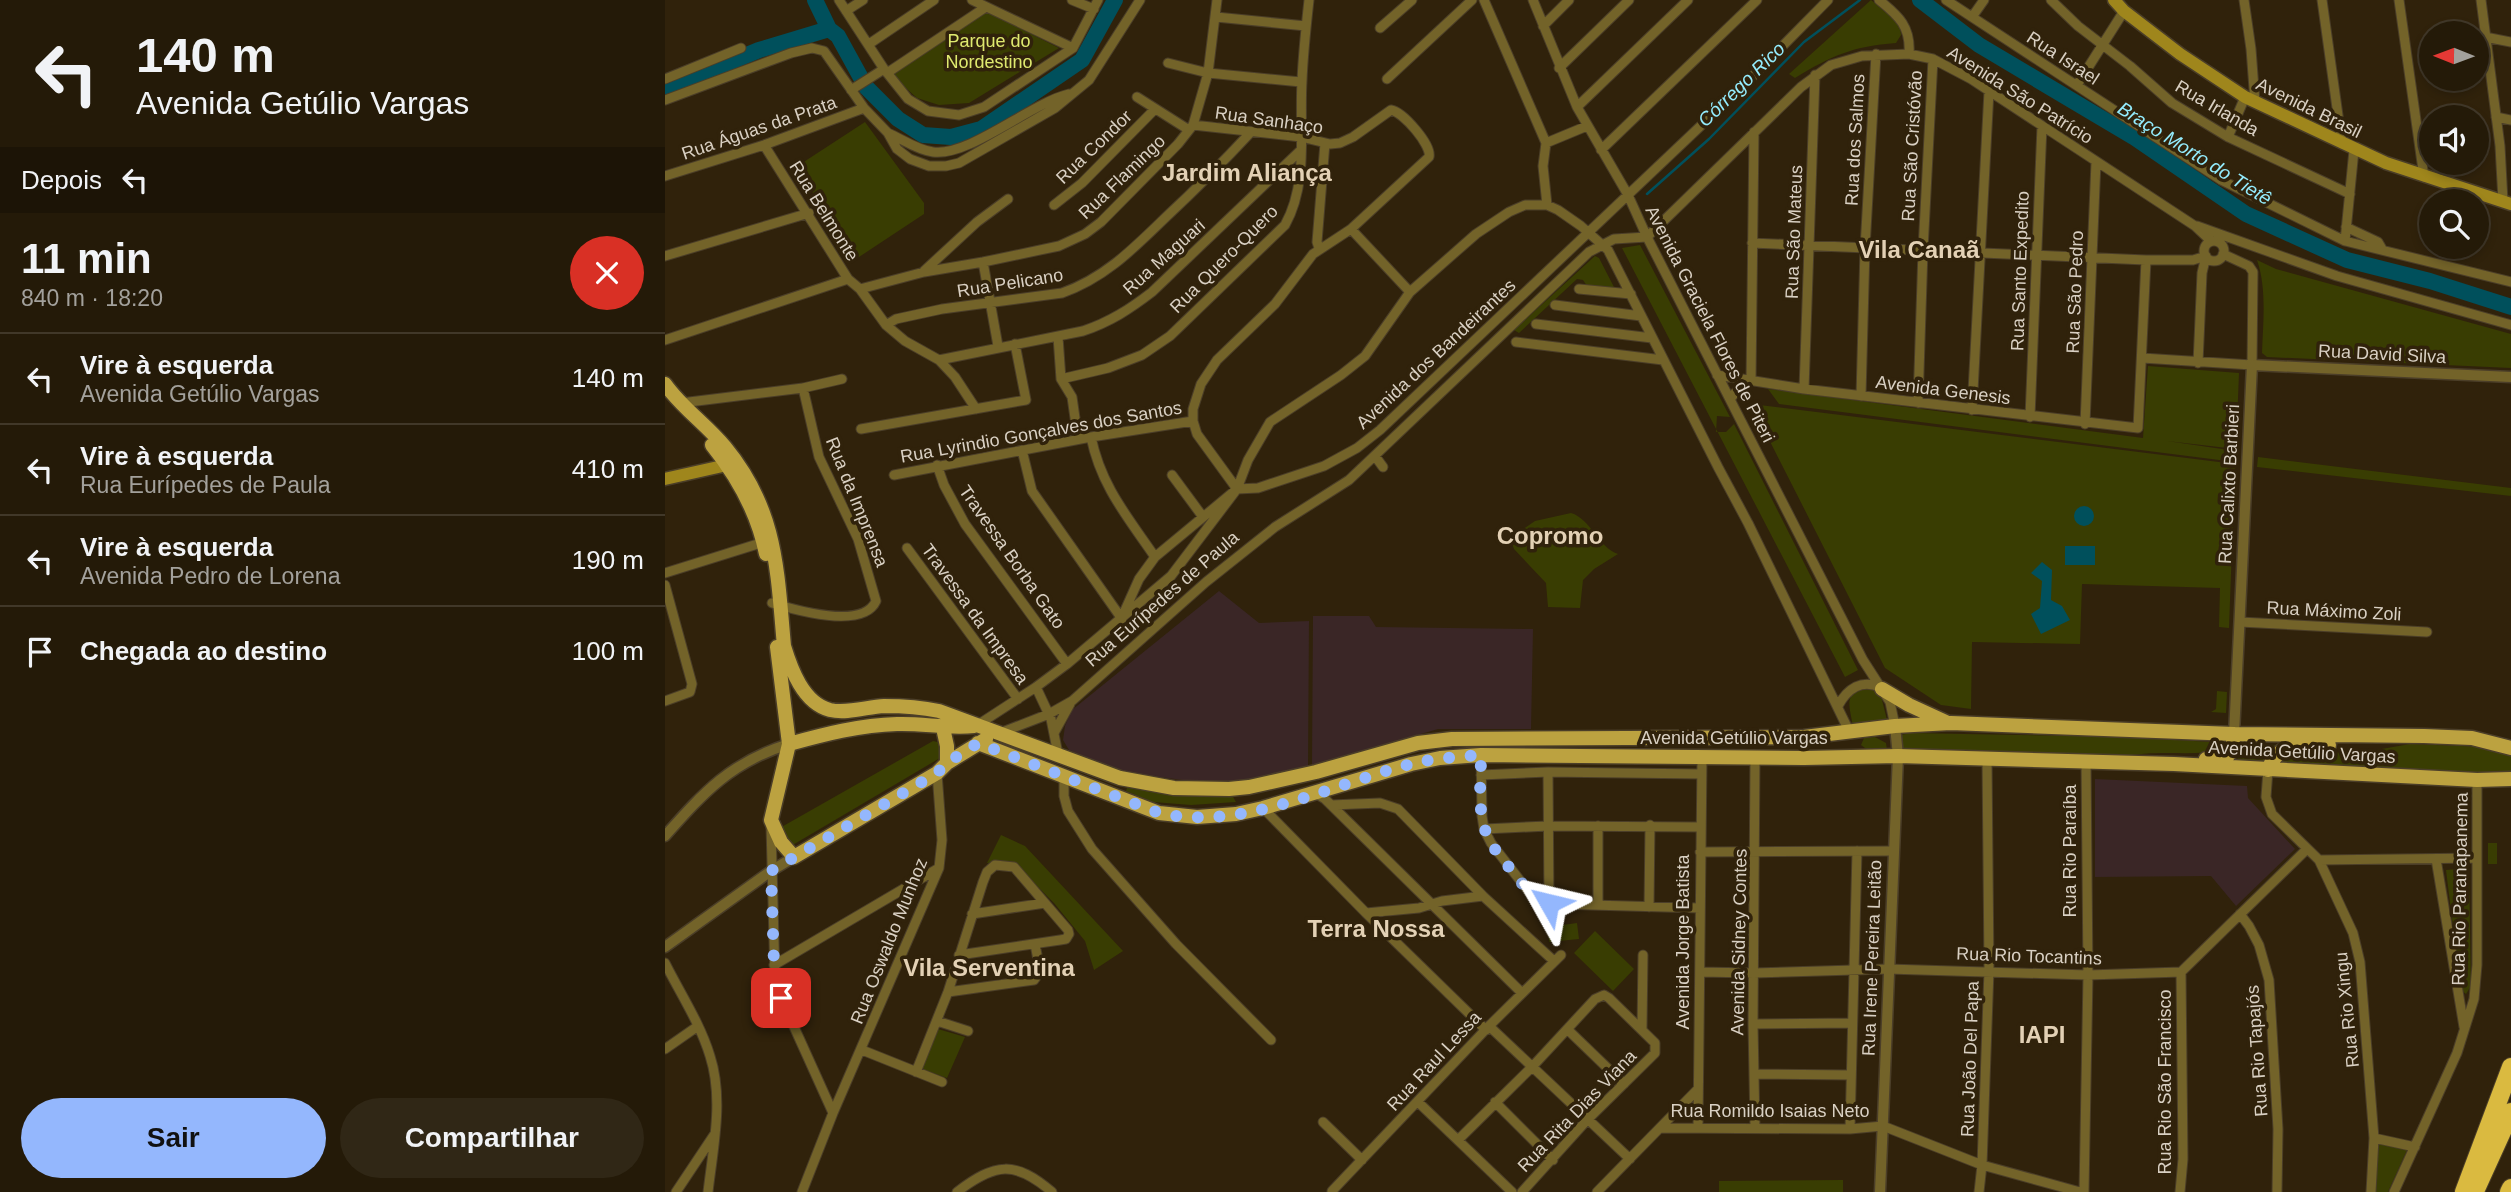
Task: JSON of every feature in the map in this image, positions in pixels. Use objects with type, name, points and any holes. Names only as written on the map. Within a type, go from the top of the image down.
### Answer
[{"type":"highway","points":[[2464,1192],[2511,1067]]},
{"type":"highway","points":[[2475,1192],[2511,1112]]},
{"type":"main road","name":"Avenida Brasil","points":[[2114,0],[2180,54],[2250,99],[2354,150],[2424,177],[2507,202]]},
{"type":"main road","points":[[671,394],[732,464],[768,540],[789,744],[771,820],[781,842],[794,857]]},
{"type":"main road","points":[[665,479],[732,464]]},
{"type":"main road","name":"Avenida Getúlio Vargas","points":[[776,604],[788,661],[801,687],[819,705],[830,710],[883,706],[916,707],[958,716],[976,726],[1129,780],[1174,788],[1238,788],[1316,772],[1418,743],[1452,739],[1804,737],[1895,726],[1951,723],[2234,734],[2472,738],[2511,748]]},
{"type":"main road","points":[[1882,689],[1918,710],[1951,723]]},
{"type":"main road","name":"Avenida Getúlio Vargas","points":[[789,744],[852,728],[877,725],[915,724],[943,728],[976,726]]},
{"type":"main road","points":[[942,768],[947,746],[943,728]]},
{"type":"main road","name":"Rua Eurípedes de Paula","points":[[794,857],[942,768],[978,743],[1000,733]]},
{"type":"main road","points":[[1850,733],[1865,757]]},
{"type":"main road","points":[[2174,764],[2184,760],[2227,757],[2232,750],[2234,734]]},
{"type":"main road","points":[[2268,770],[2274,757],[2287,747],[2381,743],[2396,737]]},
{"type":"main road","name":"Avenida Getúlio Vargas","points":[[978,743],[1108,794],[1176,817],[1236,814],[1411,764],[1440,758],[1481,755],[1702,758],[1898,756],[2174,764],[2477,780],[2511,779]]},
{"type":"main road","points":[[1236,814],[1242,805],[1238,788]]},
{"type":"street","points":[[839,0],[885,71],[908,99],[928,111],[959,115],[984,107],[1073,48],[1096,5],[1077,1]]},
{"type":"street","points":[[846,11],[863,0]]},
{"type":"street","points":[[869,44],[935,0]]},
{"type":"street","points":[[972,0],[1073,48]]},
{"type":"street","points":[[665,100],[791,53],[819,49],[829,56],[864,108],[888,132],[897,149],[910,159],[929,166],[946,166],[959,163],[1055,108],[1089,80],[1140,0]]},
{"type":"street","name":"Rua Flamingo","points":[[860,289],[924,272],[1059,246],[1085,234],[1178,144],[1191,128],[1207,73],[1217,0]]},
{"type":"street","name":"Rua Quero-Quero","points":[[1061,379],[1108,368],[1142,355],[1170,336],[1285,225],[1299,189],[1301,82],[1309,0]]},
{"type":"street","points":[[1380,29],[1412,0]]},
{"type":"street","points":[[1387,79],[1472,0]]},
{"type":"street","points":[[1483,0],[1546,143],[1543,166],[1547,205]]},
{"type":"street","name":"Avenida Graciela Flores de Piteri","points":[[1533,0],[1577,107],[1628,195],[1863,660],[1890,702],[1895,726]]},
{"type":"street","points":[[1543,26],[1569,0]]},
{"type":"street","points":[[1559,68],[1629,0]]},
{"type":"street","points":[[1577,107],[1688,0]]},
{"type":"street","points":[[1601,150],[1757,0]]},
{"type":"street","name":"Avenida dos Bandeirantes","points":[[1237,489],[1258,488],[1292,478],[1340,458],[1370,440],[1590,233],[1828,0]]},
{"type":"street","points":[[1879,0],[1903,21],[1908,32],[1909,54]]},
{"type":"street","name":"Rua Israel","points":[[1946,0],[2221,180],[2345,240],[2511,282]]},
{"type":"street","points":[[1972,17],[1984,0]]},
{"type":"street","name":"Rua Irlanda","points":[[2051,0],[2078,26],[2172,103],[2228,136],[2350,194]]},
{"type":"street","points":[[2228,136],[2250,99],[2251,49],[2244,0]]},
{"type":"street","points":[[2322,0],[2342,144]]},
{"type":"street","points":[[2399,0],[2424,177]]},
{"type":"street","points":[[2481,0],[2483,21]]},
{"type":"street","points":[[851,90],[986,7]]},
{"type":"street","points":[[2077,85],[2125,11]]},
{"type":"street","points":[[1216,17],[1306,26]]},
{"type":"street","points":[[2489,38],[2511,42]]},
{"type":"street","points":[[665,79],[741,48]]},
{"type":"street","name":"Avenida São Patrício","points":[[1647,237],[1815,75],[1831,65],[1876,54],[1909,54],[1933,59],[1989,91],[2195,226],[2211,241]]},
{"type":"street","name":"Rua dos Salmos","points":[[1861,396],[1865,248],[1876,54]]},
{"type":"street","name":"Rua São Cristóvão","points":[[1918,403],[1933,59]]},
{"type":"street","points":[[1168,63],[1207,73],[1301,82]]},
{"type":"street","points":[[2489,66],[2507,202]]},
{"type":"street","name":"Rua São Mateus","points":[[1804,389],[1815,75]]},
{"type":"street","points":[[1972,410],[1989,91]]},
{"type":"street","points":[[888,132],[933,152],[944,152],[984,138],[1051,98],[1071,94]]},
{"type":"street","name":"Rua Sanhaço","points":[[1137,97],[1191,128],[1301,137],[1325,143],[1339,143],[1353,137],[1391,110],[1397,111],[1428,145],[1431,151],[1429,158],[1351,229]]},
{"type":"street","name":"Rua Águas da Prata","points":[[665,176],[764,145],[864,108]]},
{"type":"street","name":"Rua Condor","points":[[1054,205],[1082,183],[1155,109]]},
{"type":"street","points":[[2496,117],[2511,120]]},
{"type":"street","points":[[1546,143],[1587,126]]},
{"type":"street","name":"Rua Santo Expedito","points":[[2030,417],[2042,126]]},
{"type":"street","points":[[1730,399],[1748,381],[1754,132]]},
{"type":"street","name":"Rua Pelicano","points":[[886,325],[896,319],[931,311],[1062,293],[1103,275],[1251,133]]},
{"type":"street","points":[[1319,248],[1317,242],[1325,143]]},
{"type":"street","name":"Rua Belmonte","points":[[764,145],[848,279],[860,289],[886,325],[905,341],[940,360],[976,409]]},
{"type":"street","name":"Rua Maguari","points":[[940,360],[998,346],[1058,337],[1105,324],[1126,312],[1152,292],[1301,150]]},
{"type":"street","points":[[2345,240],[2354,150]]},
{"type":"street","name":"Rua São Pedro","points":[[2085,424],[2096,162]]},
{"type":"street","points":[[924,272],[977,222],[1008,199]]},
{"type":"street","points":[[976,726],[1037,687],[1067,664],[1171,576],[1237,489],[1248,460],[1270,422],[1365,356],[1410,292],[1476,234],[1509,212],[1525,205],[1547,205],[1590,233],[1608,250],[1745,517],[1850,733]]},
{"type":"street","points":[[665,256],[809,213]]},
{"type":"street","points":[[2195,226],[2337,276],[2511,325]]},
{"type":"street","points":[[2346,227],[2378,242],[2382,249]]},
{"type":"street","points":[[1237,489],[1197,434],[1193,421],[1196,397],[1207,372],[1235,341],[1275,304],[1319,248],[1351,229],[1410,292]]},
{"type":"street","points":[[1602,243],[1614,239],[1647,237]]},
{"type":"street","points":[[1752,243],[2146,260],[2193,260],[2206,256],[2214,261],[2223,254],[2224,249],[2220,243],[2211,241],[2204,247],[2206,256],[2202,273],[2198,363]]},
{"type":"street","name":"Rua Eurípedes de Paula","points":[[1000,733],[1049,714],[1072,701],[1206,582],[1275,527],[1335,490],[1375,456],[1569,270],[1602,243]]},
{"type":"street","name":"Rua Calixto Barbieri","points":[[2223,254],[2249,266],[2253,272],[2252,365],[2234,734]]},
{"type":"street","points":[[2146,260],[2142,358],[2252,365]]},
{"type":"street","points":[[983,262],[998,346]]},
{"type":"street","points":[[665,340],[848,279]]},
{"type":"street","points":[[1579,289],[1631,294]]},
{"type":"street","points":[[1555,305],[1641,316]]},
{"type":"street","points":[[1536,324],[1653,338]]},
{"type":"street","points":[[1058,337],[1061,379],[1072,397],[1078,439]]},
{"type":"street","points":[[1516,342],[1663,360]]},
{"type":"street","points":[[860,429],[1026,400],[1015,344]]},
{"type":"street","name":"Avenida Genesis","points":[[1717,375],[1804,389],[2085,424],[2138,428],[2142,358]]},
{"type":"street","name":"Rua David Silva","points":[[2252,365],[2511,377]]},
{"type":"street","points":[[671,394],[803,388],[842,379]]},
{"type":"street","name":"Rua da Imprensa","points":[[776,604],[821,616],[865,612],[873,608],[876,601],[858,539],[819,457],[803,388]]},
{"type":"street","name":"Rua Lyrindio Gonçalves dos Santos","points":[[894,475],[1078,439],[1193,421]]},
{"type":"street","points":[[1091,437],[1098,468],[1107,487],[1155,557]]},
{"type":"street","points":[[1022,450],[1032,492],[1122,619]]},
{"type":"street","points":[[1375,456],[1383,467]]},
{"type":"street","name":"Travessa Borba Gato","points":[[937,465],[959,515],[1067,664]]},
{"type":"street","points":[[1172,475],[1203,517]]},
{"type":"street","points":[[1122,619],[1134,587],[1155,557],[1237,489]]},
{"type":"street","points":[[665,573],[768,540]]},
{"type":"street","name":"Travessa da Impresa","points":[[907,548],[1018,699]]},
{"type":"street","points":[[665,584],[692,684],[689,692],[665,701]]},
{"type":"street","name":"Rua Máximo Zoli","points":[[2240,622],[2427,632]]},
{"type":"street","name":"Avenida Graciela Flores de Piteri","points":[[1863,660],[1866,670],[1863,684]]},
{"type":"street","points":[[1838,706],[1848,691],[1863,684],[1882,689]]},
{"type":"street","points":[[1037,687],[1049,714],[1058,754]]},
{"type":"street","points":[[1054,733],[1072,701]]},
{"type":"street","name":"Rua Irene Pereira Leitão","points":[[1880,1192],[1898,756],[1895,726]]},
{"type":"street","points":[[665,836],[712,786],[732,769],[761,752],[789,744]]},
{"type":"street","points":[[1481,755],[1484,829],[1490,843],[1529,892],[1540,900],[1549,903],[1699,908]]},
{"type":"street","name":"Avenida Jorge Batista","points":[[1698,1127],[1699,827],[1702,758]]},
{"type":"street","name":"Avenida Sidney Contes","points":[[1755,758],[1755,1127]]},
{"type":"street","name":"Rua João Del Papa","points":[[1979,1192],[1989,970],[1987,759]]},
{"type":"street","name":"Rua Rio Paraíba","points":[[2082,1192],[2088,975],[2086,761]]},
{"type":"street","name":"Rua Oswaldo Munhoz","points":[[802,1192],[833,1113],[939,868],[942,768]]},
{"type":"street","name":"Rua Rio Xingu","points":[[2268,770],[2266,797],[2272,814],[2319,860],[2353,933],[2365,995],[2374,1138],[2371,1192]]},
{"type":"street","points":[[1548,772],[1549,903]]},
{"type":"street","name":"Avenida Getúlio Vargas","points":[[1481,775],[1548,772],[1701,774]]},
{"type":"street","points":[[1064,776],[1067,811],[1092,849],[1176,944],[1271,1040]]},
{"type":"street","name":"Rua Rio Paranapanema","points":[[2394,1192],[2456,1053],[2476,984],[2477,780]]},
{"type":"street","points":[[1315,793],[1522,993]]},
{"type":"street","points":[[1331,806],[1380,803],[1398,809],[1483,895]]},
{"type":"street","points":[[1263,808],[1366,913],[1630,1160]]},
{"type":"street","points":[[771,820],[774,965],[781,998],[833,1113]]},
{"type":"street","points":[[1484,829],[1650,825],[1699,827]]},
{"type":"street","points":[[1649,907],[1650,825]]},
{"type":"street","points":[[1598,826],[1598,905]]},
{"type":"street","points":[[2181,972],[2307,849]]},
{"type":"street","points":[[1700,852],[1893,851]]},
{"type":"street","points":[[1850,1129],[1857,852]]},
{"type":"street","name":"Rua Eurípedes de Paula","points":[[665,947],[794,857]]},
{"type":"street","points":[[2319,860],[2477,858]]},
{"type":"street","points":[[2436,859],[2465,1029]]},
{"type":"street","points":[[916,1072],[948,992],[959,955],[972,914],[986,873],[995,866],[1014,867],[1068,929],[1066,939],[959,955]]},
{"type":"street","points":[[774,965],[939,868]]},
{"type":"street","points":[[1366,913],[1483,895]]},
{"type":"street","name":"Rua Raul Lessa","points":[[1332,1191],[1557,958],[1483,895]]},
{"type":"street","points":[[972,914],[1045,903]]},
{"type":"street","name":"Rua Rio Tapajós","points":[[2239,914],[2259,945],[2269,980],[2278,1129],[2277,1192]]},
{"type":"street","points":[[948,992],[1034,980],[1038,976],[1035,944]]},
{"type":"street","points":[[1642,1028],[1643,955]]},
{"type":"street","points":[[665,962],[698,1026],[711,1057],[715,1078],[717,1105],[708,1192]]},
{"type":"street","name":"Rua Rio Tocantins","points":[[1700,972],[1754,973],[1888,968],[2088,975],[2181,972]]},
{"type":"street","name":"Rua Rio São Francisco","points":[[2180,1192],[2183,1159],[2181,972]]},
{"type":"street","points":[[1458,1140],[1532,1067],[1595,999],[1604,995],[1609,998],[1642,1028]]},
{"type":"street","points":[[937,1021],[968,1031]]},
{"type":"street","points":[[1753,1024],[1852,1023]]},
{"type":"street","points":[[665,1049],[698,1026]]},
{"type":"street","name":"Rua Rita Dias Viana","points":[[1521,1192],[1587,1120],[1655,1053],[1655,1043],[1642,1028]]},
{"type":"street","points":[[1567,1029],[1624,1084]]},
{"type":"street","points":[[862,1050],[942,1083]]},
{"type":"street","points":[[1754,1074],[1851,1075]]},
{"type":"street","name":"Rua Romildo Isaias Neto","points":[[1599,1191],[1698,1089]]},
{"type":"street","points":[[1418,1102],[1512,1192]]},
{"type":"street","points":[[1495,1102],[1553,1160]]},
{"type":"street","points":[[1323,1122],[1361,1160]]},
{"type":"street","name":"Rua Romildo Isaias Neto","points":[[1660,1128],[1850,1129],[1883,1126],[1982,1165],[2082,1192]]},
{"type":"street","points":[[677,1192],[715,1134]]},
{"type":"street","points":[[2374,1138],[2415,1147]]},
{"type":"street","points":[[957,1192],[979,1175],[1002,1168],[1032,1175],[1052,1192]]},
{"type":"shaded area","points":[[1219,591],[1259,623],[1309,621],[1308,767],[1220,785],[1115,771],[1069,750],[1063,740],[1065,726],[1072,710]]},
{"type":"shaded area","points":[[1313,616],[1369,616],[1376,627],[1533,629],[1531,729],[1438,729],[1312,766]]},
{"type":"shaded area","points":[[2095,779],[2247,786],[2248,798],[2295,849],[2236,906],[2211,876],[2095,877]]},
{"type":"green space","points":[[1871,0],[1900,24],[1901,35],[1896,43],[1843,53],[1795,78],[1789,74]]},
{"type":"green space","name":"Parque do Nordestino","points":[[987,12],[1059,48],[969,103],[939,105],[917,98],[898,81],[894,73]]},
{"type":"green space","points":[[865,122],[924,203],[924,214],[856,259],[796,167]]},
{"type":"green space","points":[[1640,245],[1730,417],[1717,416],[1716,429],[1622,248]]},
{"type":"green space","points":[[1595,256],[1599,258],[1615,289],[1587,286],[1583,280],[1577,279],[1519,333],[1514,330]]},
{"type":"green space","points":[[2257,260],[2276,269],[2511,334],[2511,368],[2267,357],[2262,353],[2263,294]]},
{"type":"green space","points":[[2148,366],[2239,373],[2236,449],[2167,441],[2236,451],[2235,462],[1779,404],[1768,389],[2143,438]]},
{"type":"green space","points":[[1751,404],[2235,464],[2229,628],[2219,627],[2220,588],[2082,584],[2080,644],[1972,642],[1971,709],[1941,705],[1885,668]]},
{"type":"green space","points":[[1734,424],[1858,670],[1845,677],[1718,432],[1726,432]]},
{"type":"green space","points":[[2258,457],[2511,488],[2511,496],[2257,467]]},
{"type":"green space","points":[[1571,513],[1584,521],[1605,545],[1618,554],[1594,569],[1583,580],[1580,608],[1548,607],[1546,583],[1514,549],[1510,538],[1535,521]]},
{"type":"green space","points":[[1872,685],[1881,696],[1887,720],[1853,726],[1850,699],[1857,691]]},
{"type":"green space","points":[[2217,691],[2227,692],[2226,713],[2211,712],[2216,709]]},
{"type":"green space","points":[[1901,735],[2123,737],[2229,743],[2226,750],[2213,752],[2122,757],[1903,750]]},
{"type":"green space","points":[[1875,737],[1886,743],[1887,750],[1869,751],[1861,745],[1864,738]]},
{"type":"green space","points":[[933,741],[942,743],[940,758],[791,846],[778,829]]},
{"type":"green space","points":[[2244,744],[2275,745],[2268,754],[2266,763],[2234,762],[2241,755]]},
{"type":"green space","points":[[2410,744],[2487,747],[2511,754],[2511,774],[2452,774],[2284,765],[2281,762],[2281,757],[2289,751],[2359,753]]},
{"type":"green space","points":[[1128,785],[1173,796],[1232,795],[1236,802],[1191,805],[1153,802],[1126,791]]},
{"type":"green space","points":[[1001,835],[1025,846],[1123,951],[1094,970],[1085,941],[1054,903],[1013,862],[987,863]]},
{"type":"green space","points":[[2488,843],[2497,843],[2497,864],[2488,864]]},
{"type":"green space","points":[[2469,868],[2471,986],[2466,994],[2461,990],[2446,870]]},
{"type":"green space","points":[[1577,923],[1579,939],[1549,942],[1548,927]]},
{"type":"green space","points":[[1595,931],[1634,969],[1613,991],[1574,953]]},
{"type":"green space","points":[[938,1029],[965,1037],[947,1078],[922,1069]]},
{"type":"green space","points":[[2377,1142],[2407,1150],[2388,1192],[2376,1192]]},
{"type":"green space","points":[[1843,1180],[1843,1192],[1719,1192],[1719,1181]]},
{"type":"water","points":[[2084,506],[2091,509],[2094,516],[2091,523],[2084,526],[2077,523],[2074,516],[2077,509]]},
{"type":"water","points":[[2065,546],[2095,546],[2095,565],[2065,565]]},
{"type":"water","points":[[2042,562],[2052,570],[2051,600],[2062,606],[2070,620],[2041,634],[2031,614],[2040,608],[2042,581],[2031,573]]},
{"type":"waterway","name":"Braço Morto do Tietê","points":[[815,0],[829,29],[838,36],[866,87],[898,119],[923,135],[951,137],[981,129],[1082,60],[1115,0]]},
{"type":"waterway","name":"Córrego Rico","points":[[1647,194],[1709,139],[1804,42],[1860,0]]},
{"type":"waterway","name":"Braço Morto do Tietê","points":[[1920,0],[1979,45],[2135,138],[2246,214],[2347,260],[2430,281],[2511,307]]},
{"type":"waterway","points":[[665,89],[759,50],[829,29]]},
{"type":"district","name":"Jardim Aliança","points":[[1247,173]]},
{"type":"district","name":"Vila Canaã","points":[[1919,250]]},
{"type":"district","name":"Copromo","points":[[1550,536]]},
{"type":"district","name":"Terra Nossa","points":[[1376,929]]},
{"type":"district","name":"Vila Serventina","points":[[989,968]]},
{"type":"district","name":"IAPI","points":[[2042,1035]]},
{"type":"route","points":[[781,998],[775,979],[771,871],[937,773],[947,763],[978,743],[1108,794],[1176,817],[1236,814],[1411,764],[1440,758],[1481,755],[1482,816],[1490,843],[1529,892],[1549,903]]}]
